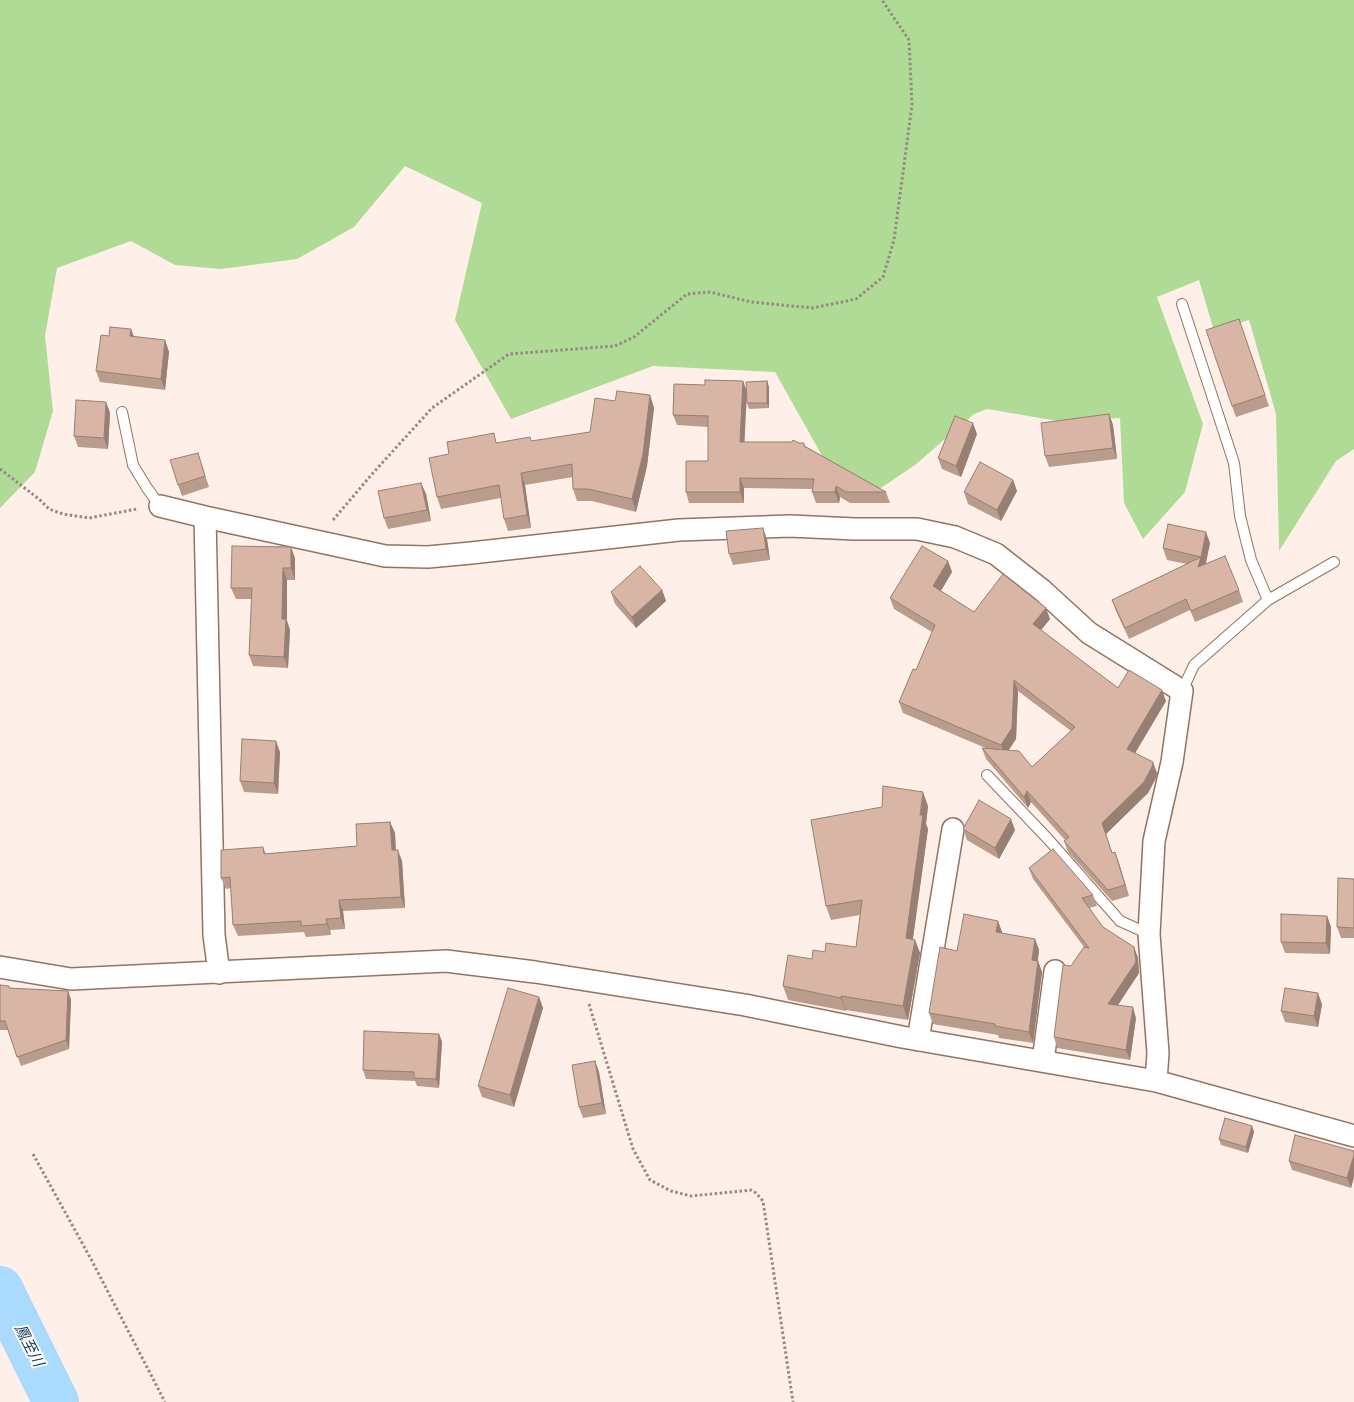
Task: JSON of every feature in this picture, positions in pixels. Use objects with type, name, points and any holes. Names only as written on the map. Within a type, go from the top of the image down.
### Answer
[{"type":"street","points":[[160,506],[385,556],[428,557],[678,530],[790,526],[916,529],[955,537],[996,554],[1042,590],[1089,633],[1182,691],[1172,762],[1154,841],[1149,934],[1158,1054],[1156,1081]]},
{"type":"street","points":[[205,516],[214,935],[219,973]]},
{"type":"street","points":[[918,1040],[953,829]]},
{"type":"street","points":[[0,967],[72,979],[446,961],[582,979],[745,1006],[918,1040],[1156,1081],[1354,1136]]},
{"type":"street","points":[[1043,1061],[1055,971]]},
{"type":"lane","points":[[1182,304],[1234,464],[1240,516],[1251,560],[1268,600]]},
{"type":"lane","points":[[122,412],[133,466],[160,506]]},
{"type":"lane","points":[[1182,691],[1194,665],[1268,600],[1334,562]]},
{"type":"lane","points":[[987,775],[1048,839],[1120,921],[1149,934]]},
{"type":"path","points":[[315,541],[432,408],[510,354],[615,346],[634,337],[688,294],[710,292],[751,302],[813,308],[856,298],[883,277],[894,240],[912,105],[909,40],[882,0]]},
{"type":"path","points":[[0,470],[39,499],[49,509],[64,514],[89,518],[160,506]]},
{"type":"path","points":[[582,979],[633,1149],[650,1180],[671,1191],[691,1196],[751,1190],[763,1201],[794,1402]]},
{"type":"path","points":[[33,1154],[96,1270],[164,1402]]},
{"type":"green space","points":[[0,0],[1354,0],[1354,449],[1336,461],[1279,551],[1276,414],[1249,320],[1214,331],[1199,280],[1157,297],[1203,424],[1185,492],[1143,539],[1124,503],[1120,418],[1058,421],[987,409],[974,414],[915,465],[878,490],[825,461],[775,372],[653,366],[511,419],[455,320],[482,203],[405,166],[354,227],[297,259],[221,269],[175,265],[131,241],[57,268],[45,336],[53,411],[35,472],[0,508]]},
{"type":"building","points":[[1239,319],[1265,395],[1232,406],[1206,330]]},
{"type":"building","points":[[110,327],[131,329],[130,336],[165,340],[161,379],[96,371],[101,335],[109,336]]},
{"type":"building","points":[[705,380],[743,381],[740,442],[792,442],[793,440],[804,443],[804,446],[886,492],[846,492],[836,486],[835,492],[812,492],[814,479],[740,478],[740,492],[686,492],[686,461],[708,461],[708,416],[673,415],[674,384],[705,385]]},
{"type":"building","points":[[767,381],[767,403],[747,403],[746,382]]},
{"type":"building","points":[[617,391],[650,395],[643,454],[632,499],[588,489],[573,489],[572,464],[521,473],[527,515],[504,519],[499,485],[437,497],[429,458],[449,454],[447,442],[494,433],[496,443],[530,437],[531,441],[590,432],[595,398],[615,401]]},
{"type":"building","points":[[76,400],[106,402],[104,438],[74,436]]},
{"type":"building","points":[[1109,414],[1113,448],[1045,456],[1041,423]]},
{"type":"building","points":[[955,416],[973,423],[956,466],[938,458]]},
{"type":"building","points":[[198,453],[205,476],[178,485],[170,460]]},
{"type":"building","points":[[980,462],[1013,480],[997,510],[964,492]]},
{"type":"building","points":[[421,483],[427,510],[384,518],[378,491]]},
{"type":"building","points":[[1168,524],[1206,532],[1201,557],[1163,548]]},
{"type":"building","points":[[763,528],[766,549],[729,554],[726,531]]},
{"type":"building","points":[[232,546],[291,547],[291,568],[283,568],[282,619],[286,619],[284,657],[249,655],[252,588],[231,588]]},
{"type":"building","points":[[922,546],[948,561],[933,586],[974,612],[1003,574],[1046,608],[1033,624],[1118,688],[1129,670],[1162,690],[1127,749],[1153,762],[1152,767],[1144,782],[1102,823],[1112,853],[1115,852],[1125,885],[1108,890],[1064,841],[1069,837],[1027,791],[1024,797],[982,748],[1019,751],[1032,767],[1075,727],[1014,680],[1012,728],[1001,745],[899,702],[913,669],[916,670],[935,625],[890,598]]},
{"type":"building","points":[[1225,556],[1239,590],[1191,611],[1186,599],[1125,628],[1112,600],[1201,557],[1198,567]]},
{"type":"building","points":[[640,566],[662,590],[632,617],[611,592]]},
{"type":"building","points":[[242,739],[276,741],[274,783],[240,781]]},
{"type":"building","points":[[883,786],[923,792],[920,815],[923,815],[906,938],[915,940],[903,1006],[841,996],[841,998],[783,986],[788,955],[812,959],[813,950],[825,952],[826,943],[856,947],[862,900],[826,906],[811,820],[882,807]]},
{"type":"building","points":[[979,800],[1011,819],[995,848],[963,829]]},
{"type":"building","points":[[390,822],[392,850],[398,850],[401,897],[339,900],[341,918],[326,919],[327,924],[301,926],[301,921],[233,925],[230,877],[221,878],[221,850],[263,847],[264,854],[357,846],[356,824]]},
{"type":"building","points":[[1053,849],[1093,895],[1082,898],[1103,927],[1134,947],[1136,962],[1108,1004],[1133,1007],[1126,1050],[1054,1037],[1063,965],[1071,966],[1084,947],[1089,948],[1029,868]]},
{"type":"building","points":[[1338,878],[1354,879],[1354,928],[1337,927]]},
{"type":"building","points":[[964,914],[998,921],[996,932],[1035,939],[1032,960],[1038,961],[1029,1032],[995,1026],[995,1024],[929,1013],[940,947],[957,951]]},
{"type":"building","points":[[1281,914],[1327,916],[1326,943],[1281,942]]},
{"type":"building","points":[[0,985],[9,986],[9,988],[68,991],[66,1040],[17,1057],[5,1021],[0,1021]]},
{"type":"building","points":[[508,988],[539,997],[510,1095],[478,1086]]},
{"type":"building","points":[[1285,988],[1318,993],[1314,1016],[1281,1011]]},
{"type":"building","points":[[364,1031],[439,1034],[436,1079],[414,1078],[414,1072],[363,1070]]},
{"type":"building","points":[[595,1061],[602,1103],[579,1107],[572,1065]]},
{"type":"building","points":[[1225,1118],[1252,1126],[1246,1147],[1219,1139]]},
{"type":"building","points":[[1295,1135],[1354,1151],[1347,1178],[1289,1161]]},
{"type":"waterway","name":"鳳至川","points":[[0,1289],[56,1402]]}]
